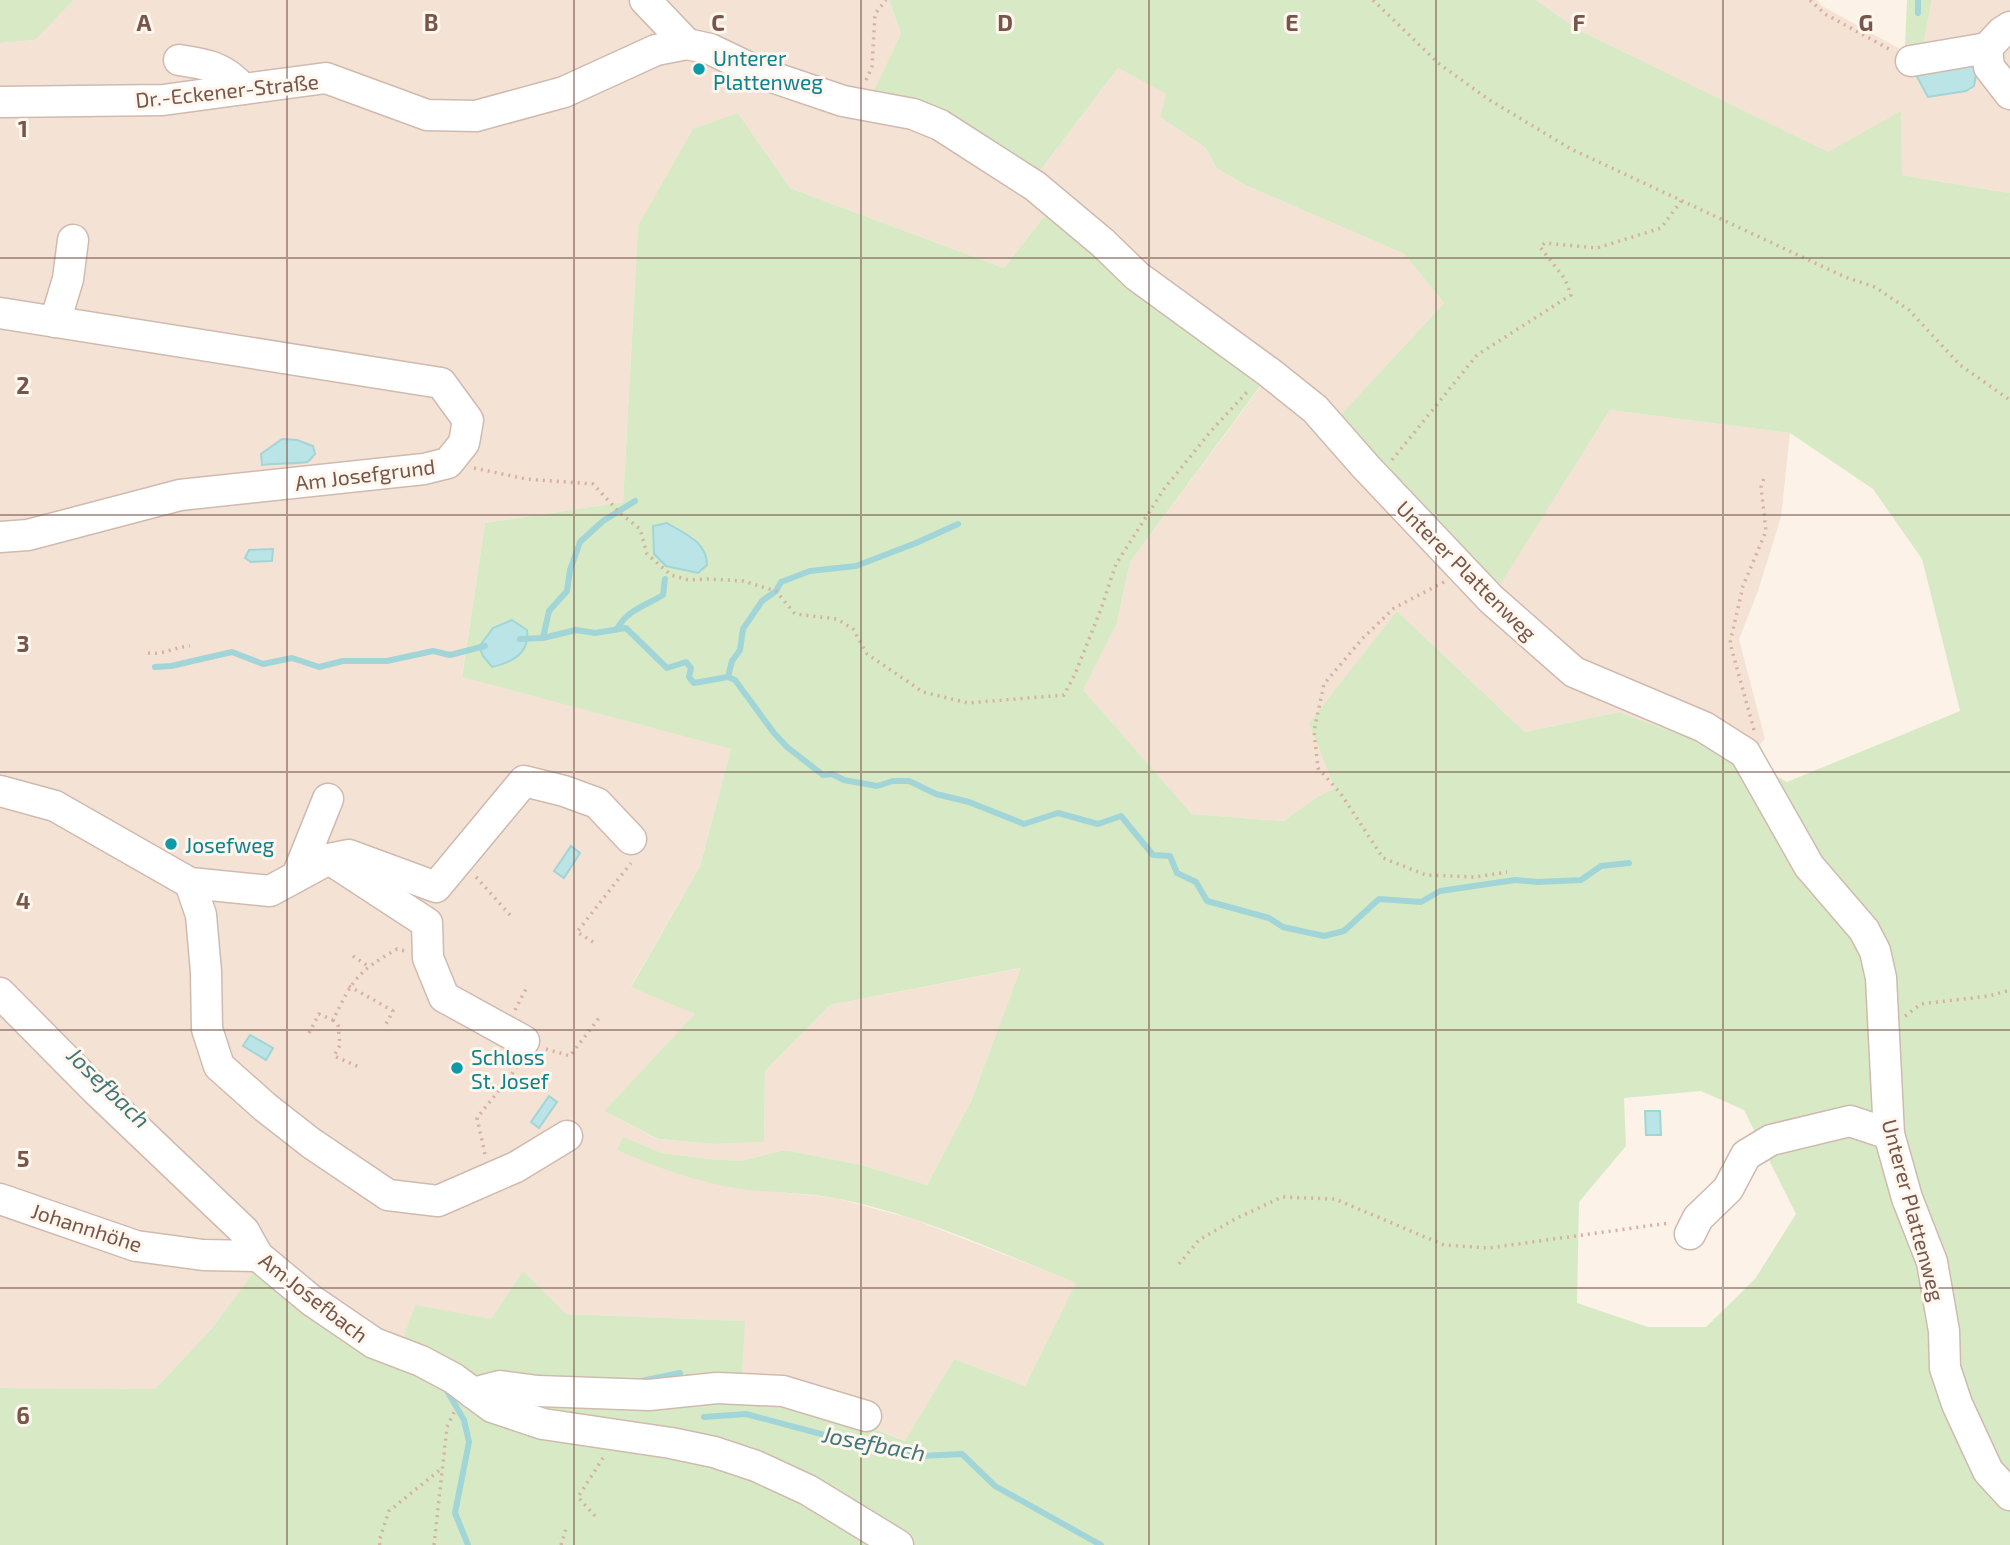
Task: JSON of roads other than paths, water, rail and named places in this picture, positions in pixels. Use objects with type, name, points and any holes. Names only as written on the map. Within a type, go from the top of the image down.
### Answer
[{"type":"street","points":[[645,0],[687,44]]},
{"type":"street","points":[[1911,61],[1987,48],[2010,27]]},
{"type":"street","name":"Dr.-Eckener-Straße","points":[[0,102],[163,100],[326,78],[428,115],[476,116],[564,92],[656,50],[687,44]]},
{"type":"street","name":"Unterer Plattenweg","points":[[687,44],[710,49],[760,72],[854,103],[913,114],[940,125],[1041,191],[1103,243],[1137,276],[1315,409],[1490,599],[1574,672],[1704,727],[1745,753],[1809,866],[1864,930],[1875,951],[1881,978],[1889,1134],[1907,1198],[1932,1262],[1944,1331],[1945,1368],[1957,1404],[1988,1471],[2010,1495]]},
{"type":"street","points":[[1987,48],[1989,67],[2010,94]]},
{"type":"street","points":[[179,60],[212,65],[234,79],[243,89]]},
{"type":"street","points":[[55,322],[68,279],[73,240]]},
{"type":"street","name":"Am Josefgrund","points":[[0,313],[441,383],[468,420],[464,443],[448,463],[424,469],[180,495],[28,535],[0,537]]},
{"type":"street","points":[[0,791],[55,806],[190,883],[270,891],[329,859],[349,855],[436,887],[524,781],[597,803],[631,839]]},
{"type":"street","points":[[297,876],[328,799]]},
{"type":"street","points":[[329,859],[428,923],[428,956],[444,996],[524,1041]]},
{"type":"street","points":[[190,883],[201,915],[207,1029],[219,1066],[311,1143],[388,1195],[438,1201],[516,1167],[567,1136]]},
{"type":"street","name":"Am Josefbach","points":[[0,993],[96,1090],[244,1231],[258,1256],[311,1300],[374,1343],[421,1361],[453,1378],[492,1407],[543,1424],[671,1443],[714,1452],[756,1466],[808,1490],[898,1545]]},
{"type":"street","points":[[1694,1226],[1728,1189],[1746,1155],[1771,1140],[1850,1121],[1885,1090]]},
{"type":"street","points":[[1850,1121],[1889,1134]]},
{"type":"street","name":"Johannhöhe","points":[[0,1199],[136,1245],[203,1255],[258,1256]]},
{"type":"street","points":[[473,1393],[500,1385],[538,1391],[649,1395],[717,1388],[783,1391],[866,1416]]},
{"type":"water","points":[[1969,61],[1977,69],[1974,86],[1966,91],[1928,97],[1916,75],[1923,69]]},
{"type":"water","points":[[282,439],[297,440],[313,446],[315,454],[307,462],[262,465],[261,454]]},
{"type":"water","points":[[667,523],[693,539],[703,550],[707,565],[698,573],[666,566],[654,554],[653,526]]},
{"type":"water","points":[[273,549],[272,561],[251,562],[245,558],[249,550]]},
{"type":"water","points":[[512,620],[527,630],[526,645],[518,656],[492,667],[479,647],[493,628]]},
{"type":"water","points":[[571,846],[580,853],[564,878],[554,871]]},
{"type":"water","points":[[250,1035],[273,1048],[266,1060],[243,1046]]},
{"type":"water","points":[[549,1096],[557,1102],[539,1128],[531,1122]]},
{"type":"water","points":[[1645,1111],[1660,1111],[1661,1135],[1646,1135]]},
{"type":"waterway","points":[[1918,0],[1918,13]]},
{"type":"waterway","points":[[543,638],[549,611],[567,591],[570,570],[580,542],[603,521],[635,501]]},
{"type":"waterway","points":[[728,677],[732,661],[740,650],[743,629],[762,601],[776,591],[781,582],[810,571],[856,566],[958,524]]},
{"type":"waterway","points":[[617,629],[631,613],[663,595],[665,579]]},
{"type":"waterway","points":[[520,639],[543,638],[576,630],[595,633],[626,628],[667,668],[686,662],[691,668],[689,677],[694,683],[728,677],[735,680],[774,733],[787,747],[823,775],[832,774],[844,780],[877,786],[893,781],[909,781],[936,794],[969,802],[1024,824],[1058,813],[1098,824],[1121,816],[1153,855],[1170,856],[1177,873],[1196,882],[1207,901],[1269,918],[1283,927],[1324,936],[1344,931],[1379,899],[1421,902],[1440,891],[1515,880],[1581,880],[1601,866],[1629,863]]},
{"type":"waterway","points":[[155,667],[232,652],[263,664],[292,658],[319,667],[343,661],[387,661],[433,651],[450,655],[485,646]]},
{"type":"waterway","name":"Josefbach","points":[[641,1381],[680,1373]]},
{"type":"waterway","points":[[446,1389],[464,1420],[469,1442],[455,1513],[468,1545]]},
{"type":"waterway","name":"Josefbach","points":[[704,1417],[746,1414],[851,1442],[895,1447],[921,1456],[962,1454],[995,1486],[1101,1545]]},
{"type":"place","name":"Unterer Plattenweg","points":[[699,69]]},
{"type":"place","name":"Josefweg","points":[[171,844]]},
{"type":"place","name":"Schloss St. Josef","points":[[457,1068]]}]
